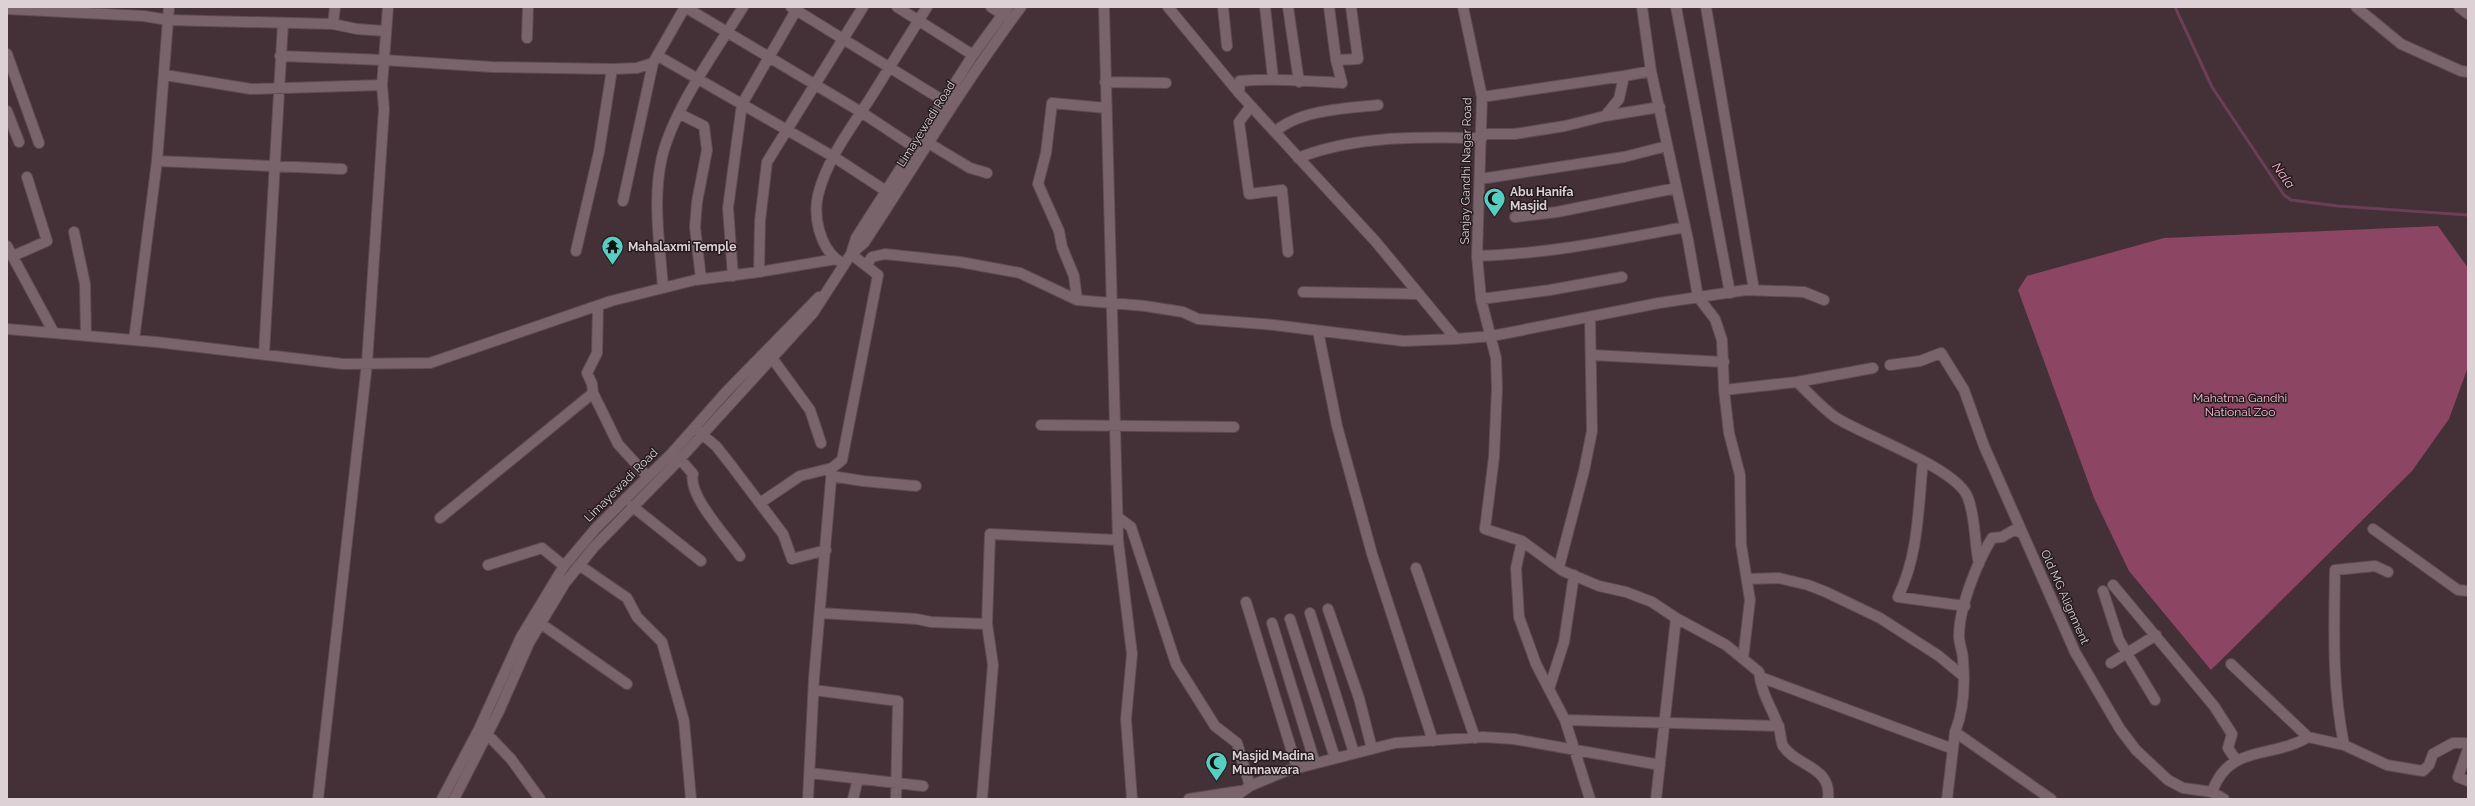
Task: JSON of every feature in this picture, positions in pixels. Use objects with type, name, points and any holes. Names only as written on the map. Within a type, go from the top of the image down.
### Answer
[{"type":"street","points":[[134,340],[156,161],[165,75],[169,7]]},
{"type":"street","points":[[333,24],[335,7]]},
{"type":"street","points":[[318,799],[367,363],[384,109],[382,85],[388,7]]},
{"type":"street","points":[[527,38],[528,7]]},
{"type":"street","points":[[623,201],[655,59],[685,7],[861,112],[914,147]]},
{"type":"street","points":[[663,288],[656,209],[662,157],[680,114],[699,79],[743,7]]},
{"type":"street","points":[[759,272],[760,221],[767,162],[813,84],[863,7]]},
{"type":"street","points":[[897,7],[973,55]]},
{"type":"street","points":[[840,262],[827,251],[821,239],[818,197],[825,173],[861,112],[927,7]]},
{"type":"street","points":[[991,7],[1007,14]]},
{"type":"street","name":"Limayewadi Road","points":[[851,254],[856,238],[973,55],[1007,14],[1021,7]]},
{"type":"street","points":[[1104,7],[1105,82],[1114,302],[1119,518],[1118,540],[1132,654],[1126,719],[1132,799]]},
{"type":"street","points":[[1168,7],[1239,93],[1376,242],[1417,294],[1442,320],[1456,339]]},
{"type":"street","points":[[1223,7],[1227,46]]},
{"type":"street","points":[[1265,7],[1273,78]]},
{"type":"street","points":[[1288,7],[1299,82]]},
{"type":"street","points":[[1239,93],[1240,81],[1273,78],[1299,82],[1342,83],[1336,60],[1329,7]]},
{"type":"street","points":[[1336,60],[1358,59],[1351,7]]},
{"type":"street","name":"Sanjay Gandhi Nagar Road","points":[[1462,7],[1482,97],[1482,136],[1477,256],[1481,298],[1492,336],[1497,388],[1494,457],[1485,528],[1522,541]]},
{"type":"street","points":[[1642,7],[1651,71],[1685,227],[1698,297],[1716,319],[1722,340],[1724,390],[1729,433],[1740,475],[1741,544],[1750,600],[1743,659]]},
{"type":"street","points":[[1676,7],[1730,292]]},
{"type":"street","points":[[1706,7],[1754,290]]},
{"type":"street","points":[[2356,7],[2401,44],[2461,71],[2468,72]]},
{"type":"street","points":[[2459,7],[2468,14]]},
{"type":"street","points":[[733,276],[728,208],[742,104],[795,8],[944,100]]},
{"type":"street","points":[[9,9],[110,11],[168,20],[333,24],[357,30],[385,31]]},
{"type":"street","name":"Limayewadi Road","points":[[483,732],[521,637],[564,566],[596,528],[648,477],[699,431],[772,358],[813,313],[840,262],[864,243],[930,144],[1007,14]]},
{"type":"street","points":[[264,354],[278,88],[283,23]]},
{"type":"street","points":[[7,54],[38,143]]},
{"type":"street","points":[[280,56],[492,66],[612,69],[637,68],[655,59]]},
{"type":"street","points":[[655,59],[699,79],[834,157],[886,191]]},
{"type":"street","points":[[576,251],[599,152],[612,69]]},
{"type":"street","points":[[1482,97],[1651,71]]},
{"type":"street","points":[[165,75],[251,89],[382,85]]},
{"type":"street","points":[[1605,116],[1619,99],[1624,76]]},
{"type":"street","points":[[1105,82],[1166,83]]},
{"type":"street","points":[[1077,300],[1074,276],[1062,247],[1059,231],[1038,184],[1046,154],[1052,103],[1106,108]]},
{"type":"street","points":[[1275,132],[1283,124],[1322,112],[1350,106],[1378,105]]},
{"type":"street","points":[[1251,106],[1239,122],[1249,194],[1282,190],[1288,252]]},
{"type":"street","points":[[1298,158],[1325,147],[1401,137],[1515,134],[1605,116],[1660,107]]},
{"type":"street","points":[[7,111],[19,142]]},
{"type":"street","points":[[680,114],[704,126],[707,150],[697,202],[695,227],[701,279]]},
{"type":"street","points":[[930,144],[970,168],[988,173]]},
{"type":"street","points":[[1480,179],[1616,158],[1667,146]]},
{"type":"street","points":[[156,161],[342,169]]},
{"type":"street","points":[[12,256],[47,241],[27,177]]},
{"type":"street","points":[[1514,217],[1557,212],[1676,188]]},
{"type":"street","points":[[1477,256],[1523,255],[1685,227]]},
{"type":"street","points":[[74,232],[85,284],[86,336]]},
{"type":"street","points":[[7,246],[54,333]]},
{"type":"street","points":[[808,799],[814,690],[832,472],[842,460],[878,275],[866,264],[851,254]]},
{"type":"street","points":[[866,264],[872,257],[885,254],[960,262],[1020,273],[1077,300],[1114,302],[1183,312],[1198,319],[1403,341],[1492,336],[1730,292],[1754,290],[1804,292],[1824,300]]},
{"type":"street","points":[[7,329],[134,340],[343,364],[430,363],[598,306],[663,288],[701,279],[840,262]]},
{"type":"street","points":[[1481,298],[1543,291],[1622,277]]},
{"type":"street","name":"Limayewadi Road","points":[[483,732],[540,622],[579,565],[632,506],[680,459],[699,431],[807,307],[825,291]]},
{"type":"street","points":[[1303,292],[1417,294]]},
{"type":"street","points":[[598,306],[597,353],[586,373],[592,384],[593,393],[618,444],[648,477]]},
{"type":"street","points":[[1559,567],[1584,471],[1592,431],[1592,355],[1590,317]]},
{"type":"street","points":[[1318,331],[1337,426],[1372,554],[1433,741]]},
{"type":"street","name":"Old MG Alignment","points":[[1890,365],[1920,361],[1941,352],[1964,390],[1984,446],[2075,652],[2136,750],[2174,784],[2194,790],[2212,792],[2224,799]]},
{"type":"street","points":[[1592,355],[1724,362]]},
{"type":"street","points":[[772,358],[810,410],[821,443]]},
{"type":"street","points":[[1724,390],[1797,382],[1873,368]]},
{"type":"street","points":[[1797,382],[1834,416],[1923,461],[1956,483],[1968,496],[1979,564]]},
{"type":"street","points":[[440,518],[593,393]]},
{"type":"street","points":[[1041,425],[1234,427]]},
{"type":"street","points":[[699,431],[731,465],[783,534],[792,559],[826,550]]},
{"type":"street","points":[[680,459],[693,474],[691,480],[707,514],[740,556]]},
{"type":"street","points":[[1923,461],[1916,541],[1906,581],[1898,597],[1965,606]]},
{"type":"street","points":[[760,503],[800,476],[832,472],[864,481],[916,486]]},
{"type":"street","points":[[632,506],[701,561]]},
{"type":"street","points":[[1119,518],[1131,527],[1176,664],[1215,726],[1237,743],[1247,788]]},
{"type":"street","points":[[2373,529],[2458,590],[2468,591]]},
{"type":"street","points":[[1947,799],[1955,732],[1963,712],[1963,676],[1960,624],[1965,606],[1979,564],[1992,538],[2002,537],[2014,530],[2022,533]]},
{"type":"street","points":[[982,799],[993,665],[987,624],[990,534],[1118,540]]},
{"type":"street","points":[[1590,799],[1565,720],[1536,664],[1519,617],[1516,568],[1522,541],[1559,567],[1574,575],[1599,586],[1626,592],[1652,602],[1676,618],[1726,645],[1759,672],[1763,694],[1779,726],[1783,745],[1799,760],[1817,769],[1826,780],[1828,799]]},
{"type":"street","points":[[488,565],[542,548],[564,566]]},
{"type":"street","points":[[579,565],[627,598],[637,617],[662,642],[684,721],[691,799]]},
{"type":"street","points":[[2344,745],[2336,705],[2333,662],[2335,570],[2375,566],[2388,572]]},
{"type":"street","points":[[1416,568],[1475,738]]},
{"type":"street","points":[[1549,689],[1564,642],[1574,575]]},
{"type":"street","points":[[1747,579],[1779,578],[1808,585],[1826,592],[1880,618],[1939,656],[1963,676]]},
{"type":"street","points":[[2113,585],[2214,706],[2232,734],[2228,748],[2236,760]]},
{"type":"street","points":[[2103,591],[2119,640],[2155,700]]},
{"type":"street","points":[[1246,602],[1297,768]]},
{"type":"street","points":[[1328,608],[1359,698],[1372,749]]},
{"type":"street","points":[[820,613],[916,618],[931,622],[987,624]]},
{"type":"street","points":[[1310,613],[1354,753]]},
{"type":"street","points":[[1656,799],[1676,618]]},
{"type":"street","points":[[1290,619],[1335,758]]},
{"type":"street","points":[[540,622],[627,684]]},
{"type":"street","points":[[1272,624],[1315,763]]},
{"type":"street","points":[[2111,663],[2156,635]]},
{"type":"street","points":[[2231,664],[2308,737],[2344,745],[2387,765],[2423,772],[2429,765],[2433,754],[2453,743],[2468,743]]},
{"type":"street","points":[[1760,677],[1953,749]]},
{"type":"street","points":[[814,690],[898,701],[896,799]]},
{"type":"street","points":[[1565,720],[1664,721],[1779,726]]},
{"type":"street","points":[[442,799],[483,732]]},
{"type":"street","points":[[454,799],[483,732]]},
{"type":"street","points":[[483,732],[511,759],[540,799]]},
{"type":"street","points":[[1955,732],[2050,799]]},
{"type":"street","points":[[2212,792],[2222,773],[2236,760],[2254,753],[2286,749],[2308,737]]},
{"type":"street","points":[[1189,799],[1247,788],[1297,768],[1395,743],[1475,738],[1514,739],[1660,765]]},
{"type":"street","points":[[2468,749],[2458,777],[2468,781]]},
{"type":"street","points":[[810,773],[923,786]]},
{"type":"street","points":[[853,799],[858,779]]},
{"type":"street","points":[[1232,799],[1247,788]]},
{"type":"green space","name":"Mahatma Gandhi National Zoo","points":[[2438,226],[2468,268],[2468,367],[2449,419],[2412,471],[2211,670],[2129,571],[2094,498],[2018,290],[2027,276],[2164,238]]},
{"type":"waterway","name":"Nala","points":[[2175,7],[2212,87],[2284,195],[2291,200],[2338,206],[2468,215]]},
{"type":"place","name":"Abu Hanifa Masjid","points":[[1494,218]]},
{"type":"place","name":"Mahalaxmi Temple","points":[[613,266]]},
{"type":"place","name":"Masjid Madina Munnawara","points":[[1217,782]]}]
